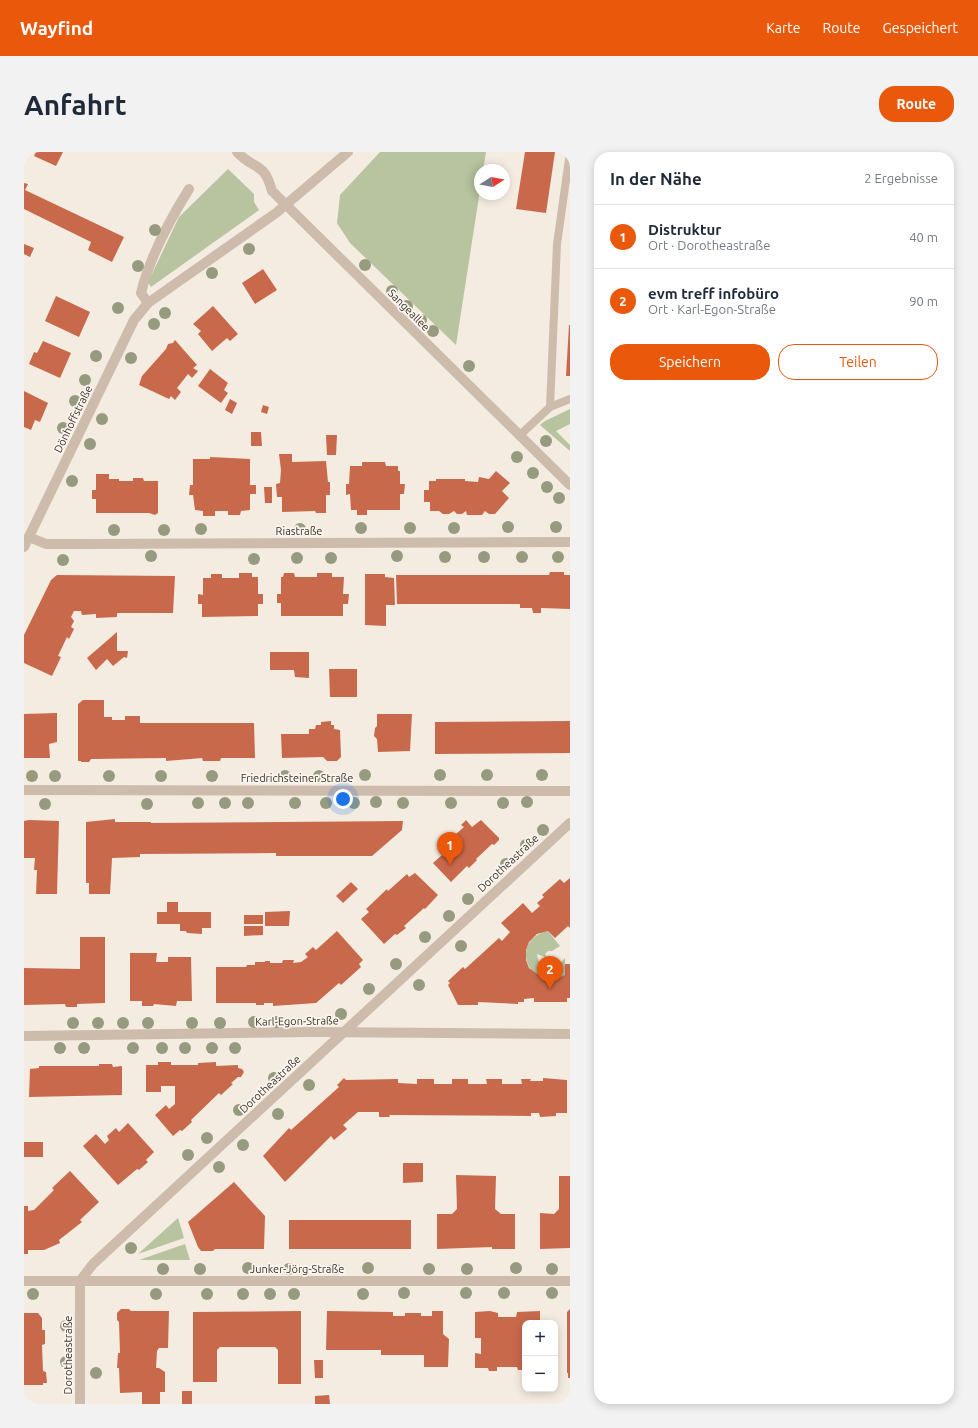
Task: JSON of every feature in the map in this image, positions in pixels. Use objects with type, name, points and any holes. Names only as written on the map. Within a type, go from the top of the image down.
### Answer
[{"type":"street","name":"Sangeallee","points":[[237,152],[246,162],[261,168],[268,177],[272,191],[570,485]]},
{"type":"street","name":"Dönhoffstraße","points":[[24,547],[134,320],[148,303],[286,205],[348,152]]},
{"type":"street","points":[[148,303],[141,293],[146,273],[174,213],[189,189]]},
{"type":"street","name":"Riastraße","points":[[29,537],[46,544],[570,542]]},
{"type":"street","name":"Friedrichsteiner Straße","points":[[24,790],[570,791]]},
{"type":"street","name":"Dorotheastraße","points":[[80,1404],[80,1281],[93,1264],[570,823]]},
{"type":"street","name":"Karl-Egon-Straße","points":[[24,1036],[343,1032],[570,1034]]},
{"type":"street","name":"Junker-Jörg-Straße","points":[[24,1281],[570,1281]]},
{"type":"lane","points":[[550,407],[558,234],[570,152]]},
{"type":"lane","points":[[519,436],[550,407],[570,399]]},
{"type":"green space","points":[[380,152],[486,152],[484,164],[474,164],[474,200],[478,200],[456,345],[350,243],[337,223],[340,195]]},
{"type":"green space","points":[[228,169],[254,194],[254,202],[259,210],[151,287],[148,282],[179,217]]},
{"type":"green space","points":[[570,409],[570,424],[556,431],[570,445],[570,451],[540,425]]},
{"type":"green space","points":[[548,931],[560,946],[552,951],[548,951],[545,954],[547,958],[537,954],[538,960],[544,966],[553,967],[565,958],[565,975],[552,979],[541,977],[533,971],[528,963],[526,954],[529,944],[536,936]]},
{"type":"green space","points":[[178,1218],[184,1238],[138,1254]]},
{"type":"green space","points":[[185,1244],[190,1260],[139,1260]]},
{"type":"building","points":[[36,152],[63,152],[56,166],[34,156]]},
{"type":"building","points":[[525,152],[555,152],[546,213],[516,209]]},
{"type":"building","points":[[24,183],[28,184],[25,190],[124,237],[112,262],[88,250],[91,242],[24,209]]},
{"type":"building","points":[[24,244],[34,248],[30,257],[24,254]]},
{"type":"building","points":[[263,269],[277,290],[255,304],[242,283]]},
{"type":"building","points":[[56,296],[90,312],[79,337],[45,321]]},
{"type":"building","points":[[213,306],[238,334],[230,341],[227,338],[212,351],[198,334],[201,331],[193,324]]},
{"type":"building","points":[[569,325],[570,376],[566,376]]},
{"type":"building","points":[[175,340],[197,365],[193,368],[198,371],[192,378],[188,374],[177,388],[181,392],[175,400],[171,396],[169,399],[139,385],[142,376],[166,349],[168,344],[173,343]]},
{"type":"building","points":[[43,341],[71,353],[60,378],[29,364],[34,352],[37,353]]},
{"type":"building","points":[[210,369],[228,383],[224,390],[228,393],[221,403],[198,386]]},
{"type":"building","points":[[24,391],[48,403],[40,422],[35,420],[31,430],[24,427]]},
{"type":"building","points":[[230,399],[237,403],[232,414],[225,410]]},
{"type":"building","points":[[263,405],[269,407],[267,414],[261,412]]},
{"type":"building","points":[[251,432],[261,432],[262,446],[251,446]]},
{"type":"building","points":[[326,435],[337,435],[336,455],[327,455]]},
{"type":"building","points":[[279,454],[292,454],[292,462],[326,461],[328,482],[330,482],[330,495],[326,495],[326,513],[316,513],[315,511],[282,512],[282,497],[277,497],[276,484],[280,483],[281,470]]},
{"type":"building","points":[[210,457],[250,459],[250,485],[256,485],[256,494],[250,494],[250,510],[241,511],[240,515],[228,515],[228,511],[215,511],[215,516],[203,516],[203,511],[195,510],[193,495],[189,495],[190,485],[193,485],[193,459],[210,459]]},
{"type":"building","points":[[362,462],[385,462],[386,466],[398,466],[398,471],[400,471],[400,484],[405,484],[404,494],[400,494],[400,510],[367,510],[367,515],[357,515],[357,510],[351,510],[350,494],[346,495],[346,484],[349,484],[350,466],[362,466]]},
{"type":"building","points":[[496,471],[510,483],[502,491],[509,498],[495,514],[489,514],[485,511],[482,515],[467,515],[466,511],[462,514],[457,514],[454,511],[449,514],[443,514],[439,511],[430,511],[430,502],[424,502],[424,490],[429,490],[429,481],[436,481],[436,479],[465,479],[465,481],[478,482],[479,477],[489,479]]},
{"type":"building","points":[[96,474],[109,474],[109,479],[119,479],[119,481],[133,481],[133,478],[143,478],[144,481],[158,481],[158,513],[155,515],[149,513],[96,513],[96,499],[92,499],[92,490],[96,490]]},
{"type":"building","points":[[264,487],[272,487],[272,503],[265,503]]},
{"type":"building","points":[[550,572],[564,572],[564,575],[570,575],[570,609],[541,608],[541,613],[533,613],[532,608],[520,608],[520,604],[397,604],[396,575],[549,575]]},
{"type":"building","points":[[239,573],[252,573],[252,577],[258,577],[258,594],[263,594],[263,604],[258,604],[258,616],[202,617],[202,604],[198,604],[198,594],[203,595],[203,578],[211,578],[211,574],[222,574],[222,578],[239,578]]},
{"type":"building","points":[[284,573],[294,573],[295,577],[317,577],[317,573],[332,573],[332,577],[344,577],[343,594],[349,594],[348,604],[343,604],[343,616],[281,616],[281,603],[277,603],[277,594],[281,594],[281,577],[283,577]]},
{"type":"building","points":[[365,574],[385,574],[385,577],[394,578],[395,605],[386,605],[386,626],[365,625]]},
{"type":"building","points":[[57,575],[175,576],[173,613],[117,613],[117,617],[96,618],[96,614],[82,615],[81,611],[74,611],[71,617],[74,621],[71,627],[74,629],[69,639],[67,637],[58,656],[61,657],[52,676],[24,663],[24,635],[51,580]]},
{"type":"building","points":[[117,632],[117,651],[128,651],[127,658],[124,657],[113,666],[107,659],[96,670],[87,658]]},
{"type":"building","points":[[270,652],[309,652],[309,678],[295,677],[294,670],[270,670]]},
{"type":"building","points":[[329,669],[357,669],[357,697],[330,697]]},
{"type":"building","points":[[83,700],[104,700],[104,717],[112,717],[112,720],[125,720],[125,716],[140,716],[140,723],[254,723],[255,758],[221,758],[220,761],[203,761],[202,758],[166,761],[166,758],[91,759],[89,762],[78,761],[78,704]]},
{"type":"building","points":[[57,713],[57,742],[49,744],[50,758],[24,758],[24,714]]},
{"type":"building","points":[[377,714],[412,714],[410,751],[378,752],[377,739],[374,736],[375,728],[377,726]]},
{"type":"building","points":[[331,721],[331,725],[334,725],[334,729],[340,730],[341,757],[337,761],[327,761],[323,757],[282,758],[281,734],[309,734],[309,729],[315,729],[316,725],[321,725],[321,722]]},
{"type":"building","points":[[570,721],[570,753],[435,754],[435,722]]},
{"type":"building","points":[[115,819],[115,822],[151,823],[403,821],[402,830],[372,856],[276,856],[276,853],[140,854],[140,857],[112,858],[110,894],[89,894],[89,883],[86,883],[86,822]]},
{"type":"building","points":[[466,820],[472,827],[481,820],[499,838],[499,840],[494,845],[492,844],[469,868],[467,866],[451,882],[433,863],[459,840],[456,834],[464,827],[461,825]]},
{"type":"building","points":[[24,821],[59,821],[57,894],[36,894],[37,870],[34,870],[35,858],[24,858]]},
{"type":"building","points":[[415,873],[438,895],[425,909],[424,908],[404,926],[406,928],[397,935],[395,934],[384,944],[361,919],[369,912],[366,909],[387,889],[388,891],[407,874],[409,877]]},
{"type":"building","points":[[570,878],[570,928],[568,926],[555,938],[548,931],[537,934],[529,942],[526,950],[526,960],[529,968],[543,978],[552,980],[565,975],[565,964],[570,964],[570,998],[567,998],[567,1002],[534,1002],[534,998],[524,999],[524,1002],[518,1002],[518,1004],[478,1002],[478,1005],[458,1005],[448,985],[450,983],[448,981],[463,967],[465,969],[499,938],[502,941],[510,932],[501,923],[523,903],[532,913],[540,906],[537,903],[544,897],[542,895],[560,879],[564,883]]},
{"type":"building","points":[[351,882],[358,889],[343,903],[336,896]]},
{"type":"building","points":[[167,902],[178,902],[178,912],[211,912],[211,928],[202,928],[202,934],[187,933],[186,931],[180,931],[180,924],[157,924],[157,912],[167,912]]},
{"type":"building","points":[[290,911],[289,926],[265,926],[265,912]]},
{"type":"building","points":[[244,915],[263,915],[263,924],[244,924]]},
{"type":"building","points":[[244,926],[263,926],[263,935],[244,936]]},
{"type":"building","points":[[337,931],[363,960],[359,964],[361,967],[341,985],[339,983],[316,1003],[273,1006],[273,1003],[256,1005],[256,1003],[216,1003],[216,967],[246,967],[247,965],[255,965],[255,962],[265,961],[270,961],[270,963],[282,963],[283,960],[294,960],[293,963],[301,962],[308,957],[305,954],[313,947],[316,950]]},
{"type":"building","points":[[80,937],[105,937],[105,1003],[77,1004],[77,1007],[66,1007],[65,1004],[24,1005],[24,968],[80,969]]},
{"type":"building","points":[[130,953],[157,953],[156,962],[168,962],[168,957],[191,957],[192,1001],[177,1001],[176,1006],[154,1004],[153,1006],[142,1006],[142,1001],[130,1001]]},
{"type":"building","points":[[158,1062],[171,1062],[171,1065],[198,1065],[198,1063],[216,1062],[216,1066],[238,1065],[238,1068],[242,1069],[244,1072],[241,1077],[238,1077],[231,1083],[233,1084],[221,1095],[219,1093],[191,1120],[192,1122],[182,1131],[180,1130],[173,1136],[155,1115],[166,1105],[169,1109],[175,1104],[175,1086],[161,1086],[161,1092],[146,1092],[146,1065],[158,1065]]},
{"type":"building","points":[[99,1064],[112,1064],[113,1067],[122,1066],[122,1095],[29,1097],[30,1069],[39,1068],[39,1066],[99,1066]]},
{"type":"building","points":[[344,1078],[346,1080],[398,1079],[398,1083],[417,1084],[417,1079],[434,1079],[434,1084],[452,1084],[452,1079],[468,1079],[468,1084],[487,1084],[486,1079],[502,1079],[502,1084],[522,1084],[521,1079],[531,1079],[530,1081],[543,1081],[543,1078],[567,1080],[567,1113],[556,1113],[556,1116],[540,1117],[539,1113],[531,1113],[531,1116],[389,1115],[390,1117],[379,1117],[379,1112],[358,1112],[343,1125],[347,1129],[334,1140],[331,1136],[285,1182],[263,1156],[289,1128],[291,1130],[339,1087],[337,1085]]},
{"type":"building","points":[[128,1123],[154,1152],[146,1160],[148,1162],[118,1185],[83,1146],[96,1134],[105,1144],[109,1140],[107,1136],[116,1128],[119,1132]]},
{"type":"building","points":[[24,1142],[43,1142],[43,1157],[24,1157]]},
{"type":"building","points":[[403,1163],[423,1163],[423,1182],[403,1183]]},
{"type":"building","points":[[70,1171],[99,1202],[80,1220],[82,1222],[59,1240],[60,1243],[44,1250],[28,1250],[28,1254],[24,1254],[24,1206],[28,1206],[28,1211],[34,1210],[54,1190],[52,1188]]},
{"type":"building","points":[[456,1175],[496,1176],[495,1209],[501,1214],[515,1214],[515,1249],[492,1249],[492,1247],[437,1249],[437,1214],[452,1214],[457,1209]]},
{"type":"building","points":[[559,1176],[570,1176],[570,1248],[540,1249],[540,1213],[554,1214],[559,1209]]},
{"type":"building","points":[[234,1182],[265,1216],[264,1249],[215,1249],[213,1251],[201,1251],[188,1222]]},
{"type":"building","points":[[289,1220],[411,1220],[411,1249],[289,1249]]},
{"type":"building","points":[[121,1309],[129,1309],[131,1311],[169,1311],[168,1348],[159,1348],[157,1351],[156,1368],[159,1368],[165,1372],[165,1392],[160,1392],[160,1404],[142,1404],[142,1392],[120,1393],[119,1368],[117,1368],[118,1353],[120,1353],[119,1322],[117,1320],[117,1313]]},
{"type":"building","points":[[570,1309],[570,1378],[568,1378],[567,1312]]},
{"type":"building","points":[[301,1311],[301,1384],[278,1384],[278,1350],[275,1347],[220,1347],[217,1350],[217,1382],[193,1382],[193,1312]]},
{"type":"building","points":[[327,1311],[393,1312],[393,1316],[405,1316],[405,1313],[421,1313],[421,1316],[432,1316],[432,1311],[443,1311],[443,1334],[449,1339],[448,1367],[424,1367],[424,1355],[381,1355],[381,1350],[326,1350]]},
{"type":"building","points":[[490,1311],[498,1313],[498,1317],[516,1317],[517,1312],[540,1311],[540,1320],[522,1320],[522,1370],[518,1370],[517,1367],[497,1367],[497,1371],[489,1371],[488,1368],[475,1368],[475,1353],[481,1354],[481,1338],[475,1338],[475,1312]]},
{"type":"building","points":[[24,1313],[38,1313],[42,1318],[42,1330],[45,1330],[45,1344],[42,1345],[43,1371],[46,1372],[47,1383],[43,1383],[43,1385],[24,1385]]},
{"type":"building","points":[[314,1360],[323,1360],[323,1378],[315,1378]]},
{"type":"building","points":[[182,1391],[192,1391],[192,1404],[182,1404]]},
{"type":"building","points":[[329,1395],[330,1404],[315,1404],[315,1396]]},
{"type":"place","name":"Distruktur","points":[[450,865]]},
{"type":"place","name":"evm treff infobüro","points":[[550,989]]}]
